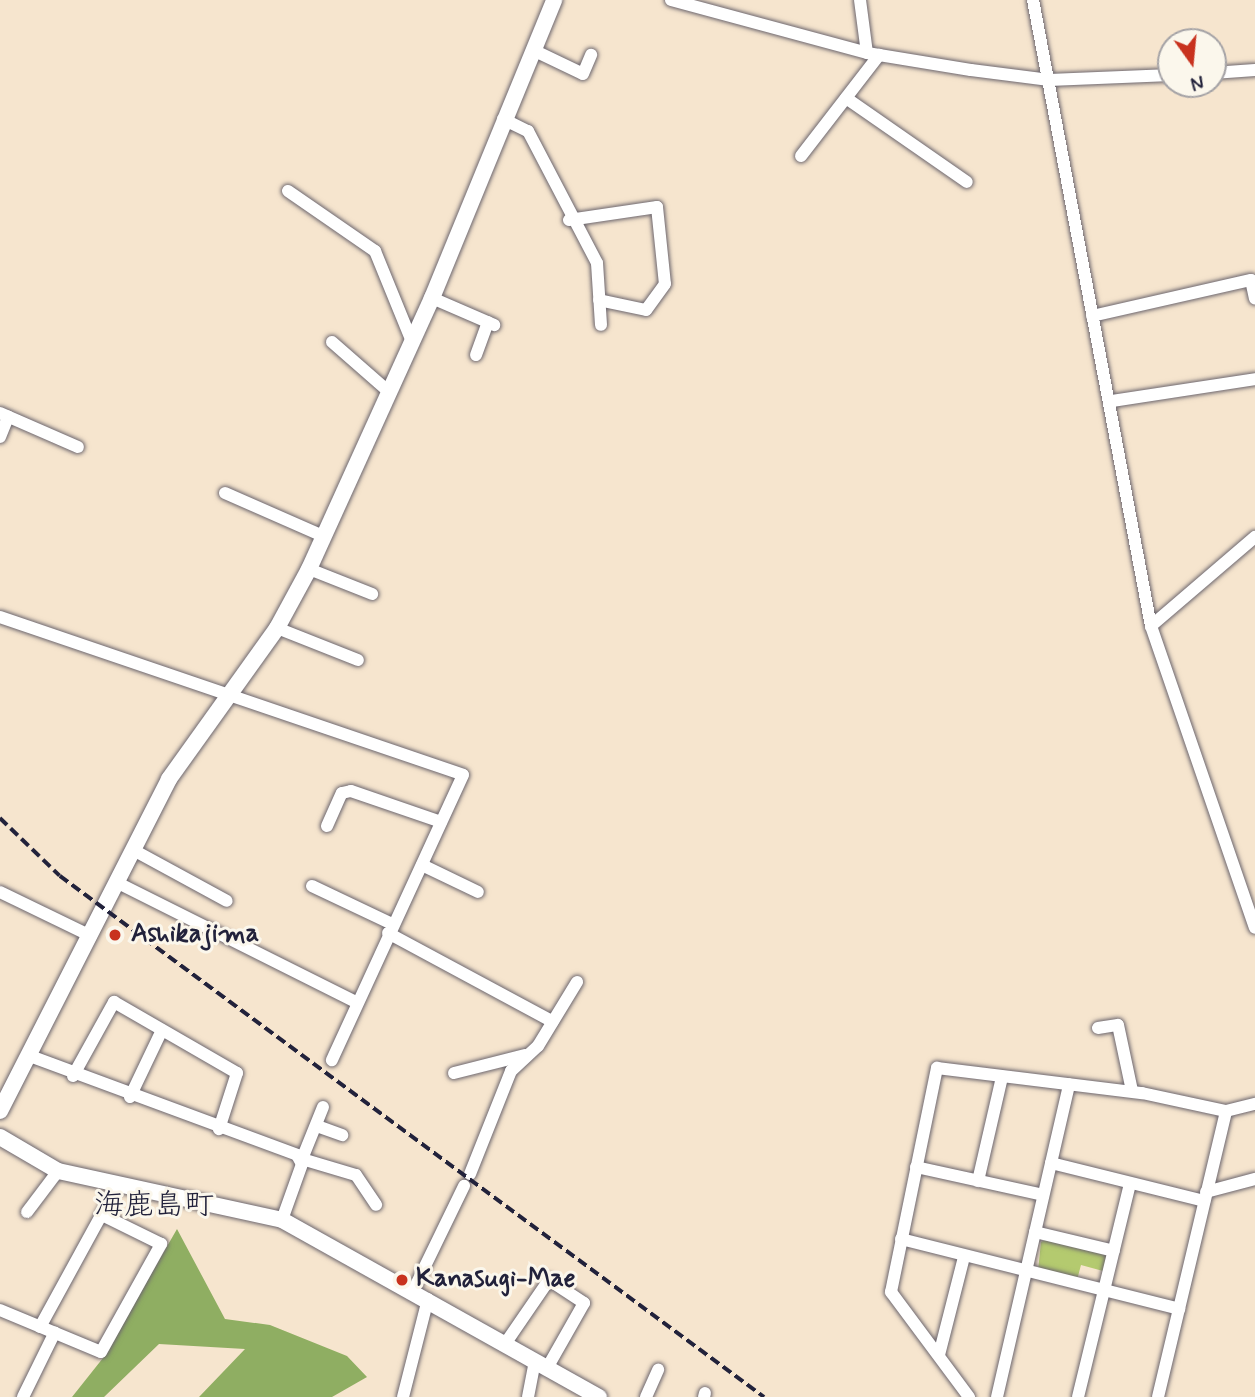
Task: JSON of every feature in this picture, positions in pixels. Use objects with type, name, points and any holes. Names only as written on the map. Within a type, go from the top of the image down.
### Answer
[{"type":"street","points":[[0,1111],[137,852],[169,779],[277,628],[309,569],[411,339],[432,298],[503,119],[554,0]]},
{"type":"street","points":[[671,0],[873,54],[1049,80],[1157,76]]},
{"type":"street","points":[[801,156],[846,98],[873,54],[860,0]]},
{"type":"street","points":[[1033,0],[1092,316],[1112,401],[1121,483],[1151,626],[1255,928]]},
{"type":"street","points":[[533,50],[583,74],[592,55]]},
{"type":"street","points":[[1227,72],[1255,70]]},
{"type":"street","points":[[846,98],[967,182]]},
{"type":"street","points":[[503,119],[528,131],[569,220],[597,263],[601,325]]},
{"type":"street","points":[[288,191],[375,251],[411,339]]},
{"type":"street","points":[[569,220],[657,207],[665,284],[646,310],[599,300]]},
{"type":"street","points":[[1092,316],[1251,280],[1255,299]]},
{"type":"street","points":[[432,298],[491,324],[476,355]]},
{"type":"street","points":[[332,342],[388,391]]},
{"type":"street","points":[[1112,401],[1255,379]]},
{"type":"street","points":[[0,437],[4,415],[78,447]]},
{"type":"street","points":[[225,493],[323,536]]},
{"type":"street","points":[[1151,626],[1255,537]]},
{"type":"street","points":[[309,569],[372,594]]},
{"type":"street","points":[[0,617],[233,693],[463,775],[390,928],[332,1060]]},
{"type":"street","points":[[277,628],[358,660]]},
{"type":"street","points":[[327,826],[342,793],[351,791],[442,822]]},
{"type":"street","points":[[137,852],[227,901]]},
{"type":"street","points":[[422,865],[478,892]]},
{"type":"street","points":[[120,884],[356,1002]]},
{"type":"street","points":[[312,887],[390,928],[554,1022]]},
{"type":"street","points":[[0,891],[91,936]]},
{"type":"street","points":[[413,1291],[467,1180],[511,1071],[554,1022],[577,982]]},
{"type":"street","points":[[74,1076],[114,1002],[237,1073],[219,1129]]},
{"type":"street","points":[[1098,1028],[1118,1025],[1132,1091]]},
{"type":"street","points":[[130,1097],[162,1030]]},
{"type":"street","points":[[454,1073],[527,1054]]},
{"type":"street","points":[[30,1056],[130,1097],[302,1159],[356,1175],[376,1205]]},
{"type":"street","points":[[969,1397],[891,1292],[937,1068],[1132,1091],[1226,1111],[1255,1104]]},
{"type":"street","points":[[978,1181],[1002,1077]]},
{"type":"street","points":[[997,1397],[1069,1084]]},
{"type":"street","points":[[282,1220],[323,1107]]},
{"type":"street","points":[[1158,1397],[1226,1111]]},
{"type":"street","points":[[317,1126],[342,1135]]},
{"type":"street","points":[[0,1137],[58,1171],[282,1220],[428,1299],[599,1397]]},
{"type":"street","points":[[1051,1163],[1130,1183],[1205,1197],[1255,1179]]},
{"type":"street","points":[[916,1167],[1043,1195]]},
{"type":"street","points":[[27,1212],[58,1171]]},
{"type":"street","points":[[40,1326],[119,1183]]},
{"type":"street","points":[[1077,1397],[1130,1183]]},
{"type":"street","points":[[0,1310],[101,1352],[161,1244],[102,1215]]},
{"type":"street","points":[[1035,1232],[1114,1251]]},
{"type":"street","points":[[901,1239],[1178,1309]]},
{"type":"street","points":[[939,1354],[964,1257]]},
{"type":"street","points":[[505,1344],[549,1280],[584,1303],[541,1364],[528,1397]]},
{"type":"street","points":[[403,1397],[428,1299]]},
{"type":"street","points":[[23,1397],[55,1332]]},
{"type":"street","points":[[646,1397],[658,1370]]},
{"type":"green space","points":[[177,1229],[225,1319],[270,1325],[347,1356],[367,1377],[332,1397],[199,1397],[245,1349],[159,1344],[104,1397],[72,1397],[103,1358]]},
{"type":"green space","points":[[1047,1239],[1107,1254],[1103,1271],[1081,1265],[1077,1280],[1038,1271],[1041,1242]]},
{"type":"railway","points":[[0,818],[60,876],[764,1397]]},
{"type":"place","name":"Ashikajima","points":[[115,935]]},
{"type":"place","name":"Kanasugi-Mae","points":[[402,1280]]},
{"type":"district","name":"海鹿島町","points":[[154,1206]]}]
